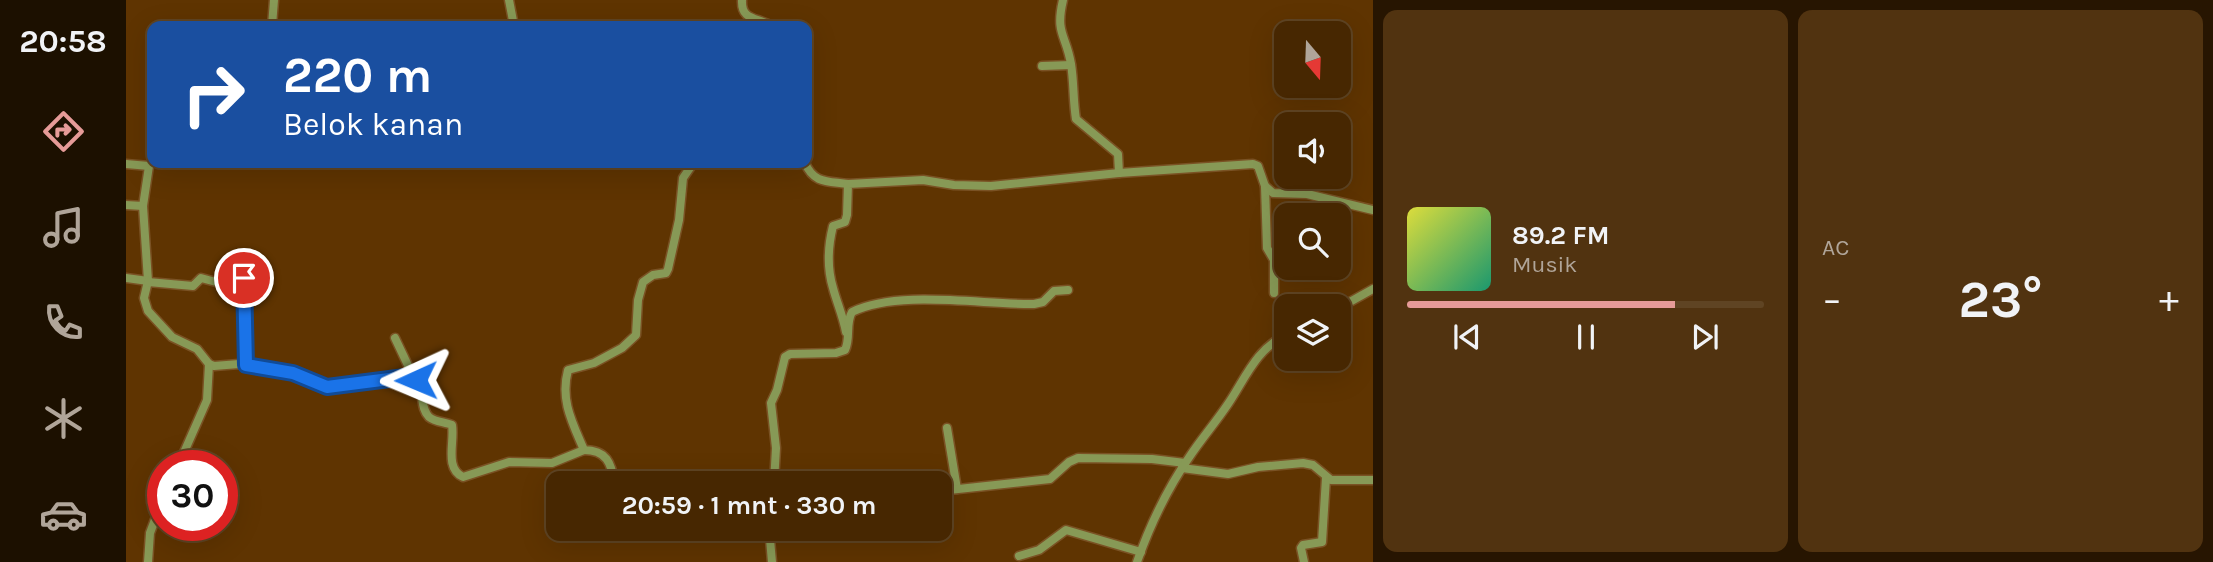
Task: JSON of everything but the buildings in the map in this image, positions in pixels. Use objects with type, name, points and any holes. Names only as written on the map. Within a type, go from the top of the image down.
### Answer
[{"type":"street","points":[[272,21],[274,0]]},
{"type":"street","points":[[509,0],[513,21]]},
{"type":"street","points":[[742,0],[742,9],[747,17],[758,21]]},
{"type":"street","points":[[1063,0],[1059,27],[1071,65],[1076,121],[1118,154],[1119,173]]},
{"type":"street","points":[[1042,66],[1071,65]]},
{"type":"street","points":[[126,164],[147,164]]},
{"type":"street","points":[[808,168],[817,179],[848,184],[923,180],[991,186],[1119,173],[1255,165],[1259,168],[1265,186],[1267,248],[1274,260],[1274,293]]},
{"type":"street","points":[[149,168],[143,205],[148,281],[145,298],[148,311],[172,337],[197,349],[209,364],[217,367],[236,363],[293,373],[327,387],[414,378]]},
{"type":"street","points":[[584,450],[565,400],[568,370],[594,363],[622,348],[636,335],[638,300],[643,282],[653,275],[666,273],[668,269],[679,220],[683,178],[689,168]]},
{"type":"street","points":[[775,471],[777,456],[771,403],[785,357],[790,354],[843,351],[847,346],[843,316],[833,288],[829,257],[833,226],[845,222],[847,215],[848,184]]},
{"type":"street","points":[[1265,186],[1273,193],[1307,194],[1373,210]]},
{"type":"street","points":[[126,205],[143,205]]},
{"type":"street","points":[[126,278],[193,286],[201,278],[216,282],[234,277],[244,278],[246,365]]},
{"type":"street","points":[[1351,301],[1373,289]]},
{"type":"street","points":[[846,332],[851,313],[869,306],[907,301],[954,300],[1034,304],[1043,302],[1054,291],[1068,290]]},
{"type":"street","points":[[395,338],[421,389],[428,415],[432,419],[452,425],[452,460],[460,477],[469,477],[509,462],[552,463],[584,450],[601,452],[609,460],[611,471]]},
{"type":"street","points":[[1137,562],[1159,508],[1184,466],[1259,356],[1274,342]]},
{"type":"street","points":[[185,450],[207,400],[209,364]]},
{"type":"street","points":[[947,428],[957,489]]},
{"type":"street","points":[[952,490],[1050,479],[1070,461],[1084,458],[1152,460],[1228,474],[1258,467],[1303,463],[1313,465],[1326,478],[1337,481],[1373,480]]},
{"type":"street","points":[[1304,562],[1301,548],[1303,545],[1322,541],[1326,478]]},
{"type":"street","points":[[1019,556],[1042,549],[1065,530],[1141,552]]},
{"type":"street","points":[[148,562],[149,541]]},
{"type":"street","points":[[770,541],[772,562]]},
{"type":"route","points":[[244,278],[246,365],[293,373],[327,387],[405,377],[416,380]]}]
